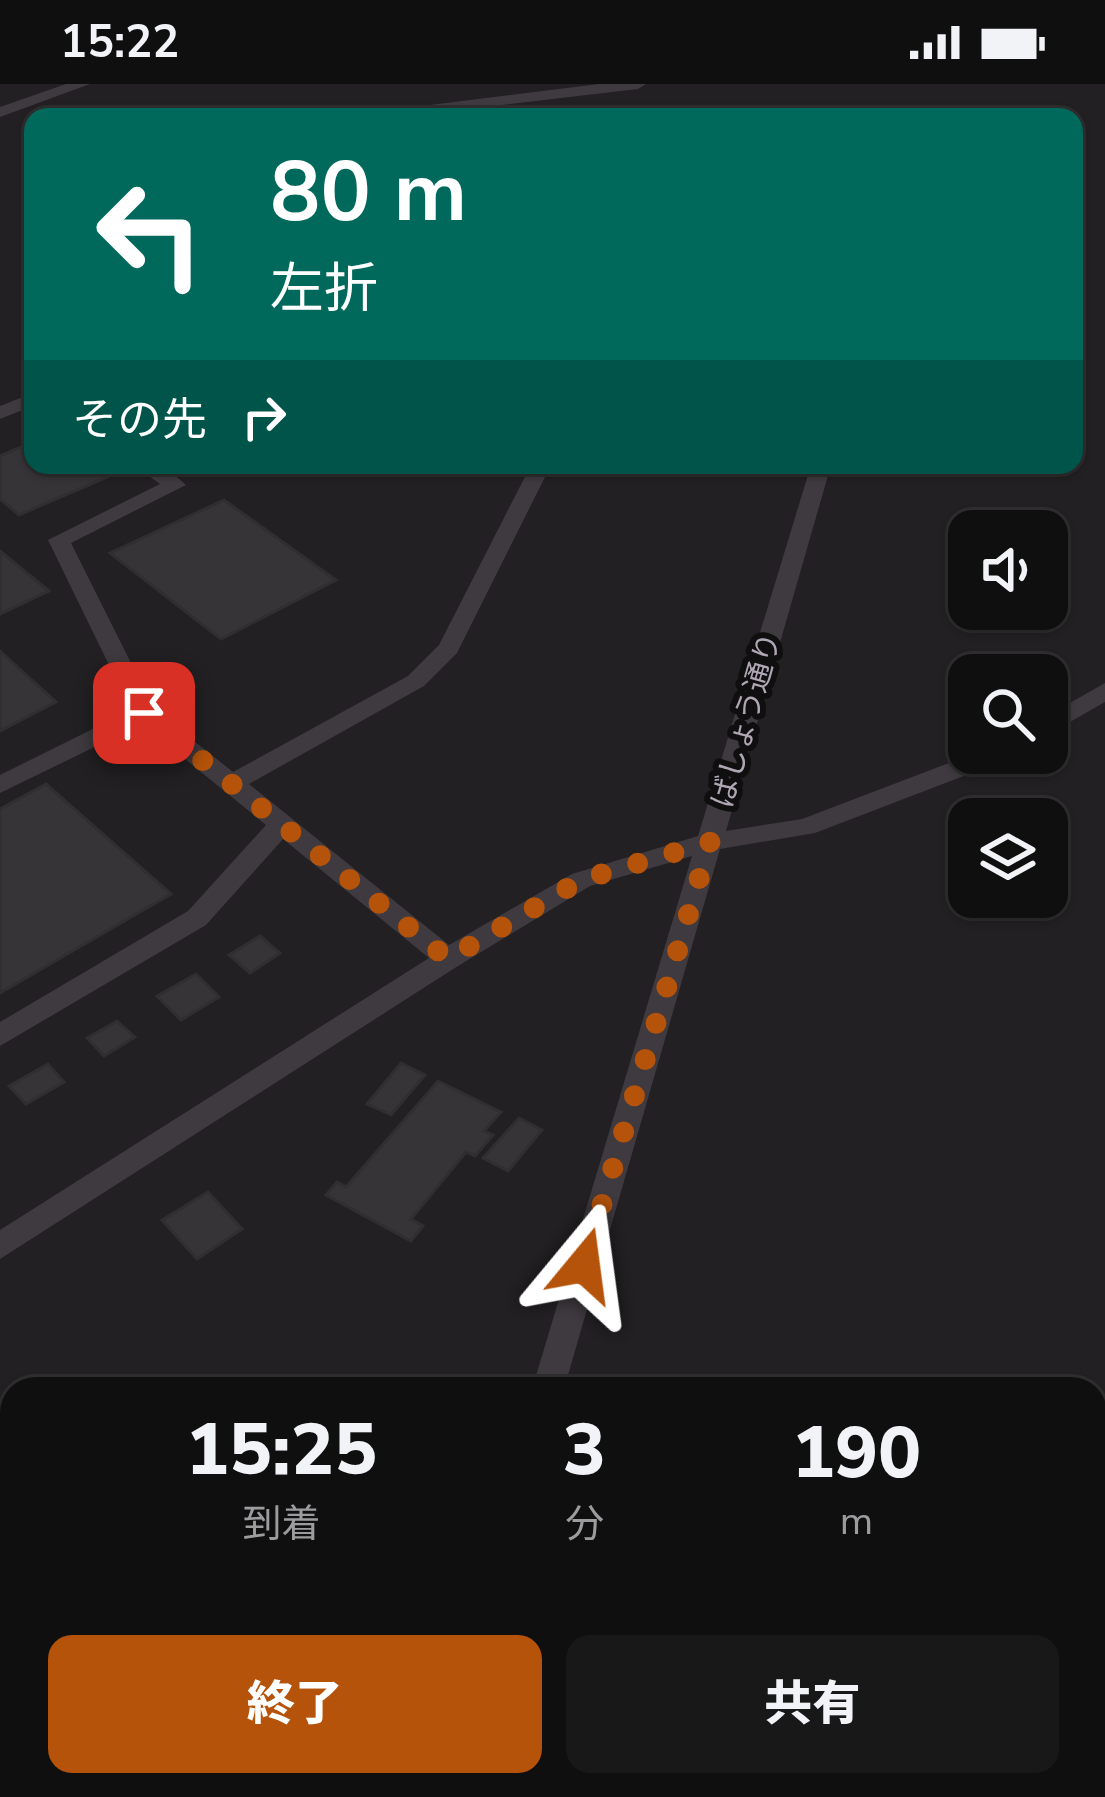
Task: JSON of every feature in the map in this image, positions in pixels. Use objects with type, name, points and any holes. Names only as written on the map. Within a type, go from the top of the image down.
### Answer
[{"type":"lane","points":[[0,112],[82,84]]},
{"type":"lane","points":[[446,108],[638,84]]},
{"type":"lane","points":[[160,474],[176,485],[59,540],[144,713],[448,959]]},
{"type":"lane","points":[[230,784],[416,681],[449,647],[536,474]]},
{"type":"lane","name":"ばしょう通り","points":[[552,1377],[818,474]]},
{"type":"lane","points":[[1068,714],[1105,691]]},
{"type":"lane","points":[[0,785],[144,713]]},
{"type":"lane","points":[[0,1246],[448,959],[581,880],[710,842],[806,827],[948,773]]},
{"type":"lane","points":[[0,1035],[197,918],[280,826]]},
{"type":"shaded area","points":[[0,84],[1105,84],[1105,1377],[0,1377]]},
{"type":"building","points":[[24,446],[24,474],[112,475],[19,515],[0,499],[0,456]]},
{"type":"building","points":[[224,500],[336,580],[221,639],[110,553]]},
{"type":"building","points":[[0,551],[49,591],[0,614]]},
{"type":"building","points":[[0,651],[56,702],[0,731]]},
{"type":"building","points":[[46,784],[171,894],[0,993],[0,809]]},
{"type":"building","points":[[260,936],[280,953],[250,973],[229,955]]},
{"type":"building","points":[[196,974],[219,997],[181,1020],[157,996]]},
{"type":"building","points":[[117,1021],[135,1037],[104,1056],[87,1038]]},
{"type":"building","points":[[401,1063],[425,1075],[391,1115],[367,1104]]},
{"type":"building","points":[[48,1064],[64,1082],[26,1104],[9,1086]]},
{"type":"building","points":[[438,1081],[501,1112],[484,1131],[493,1135],[475,1156],[466,1152],[411,1219],[423,1226],[411,1241],[326,1195],[337,1182],[346,1187]]},
{"type":"building","points":[[519,1118],[542,1130],[508,1171],[483,1158]]},
{"type":"building","points":[[208,1192],[242,1229],[197,1259],[162,1220]]},
{"type":"route","points":[[144,713],[448,959],[581,880],[710,842],[584,1265]]}]
